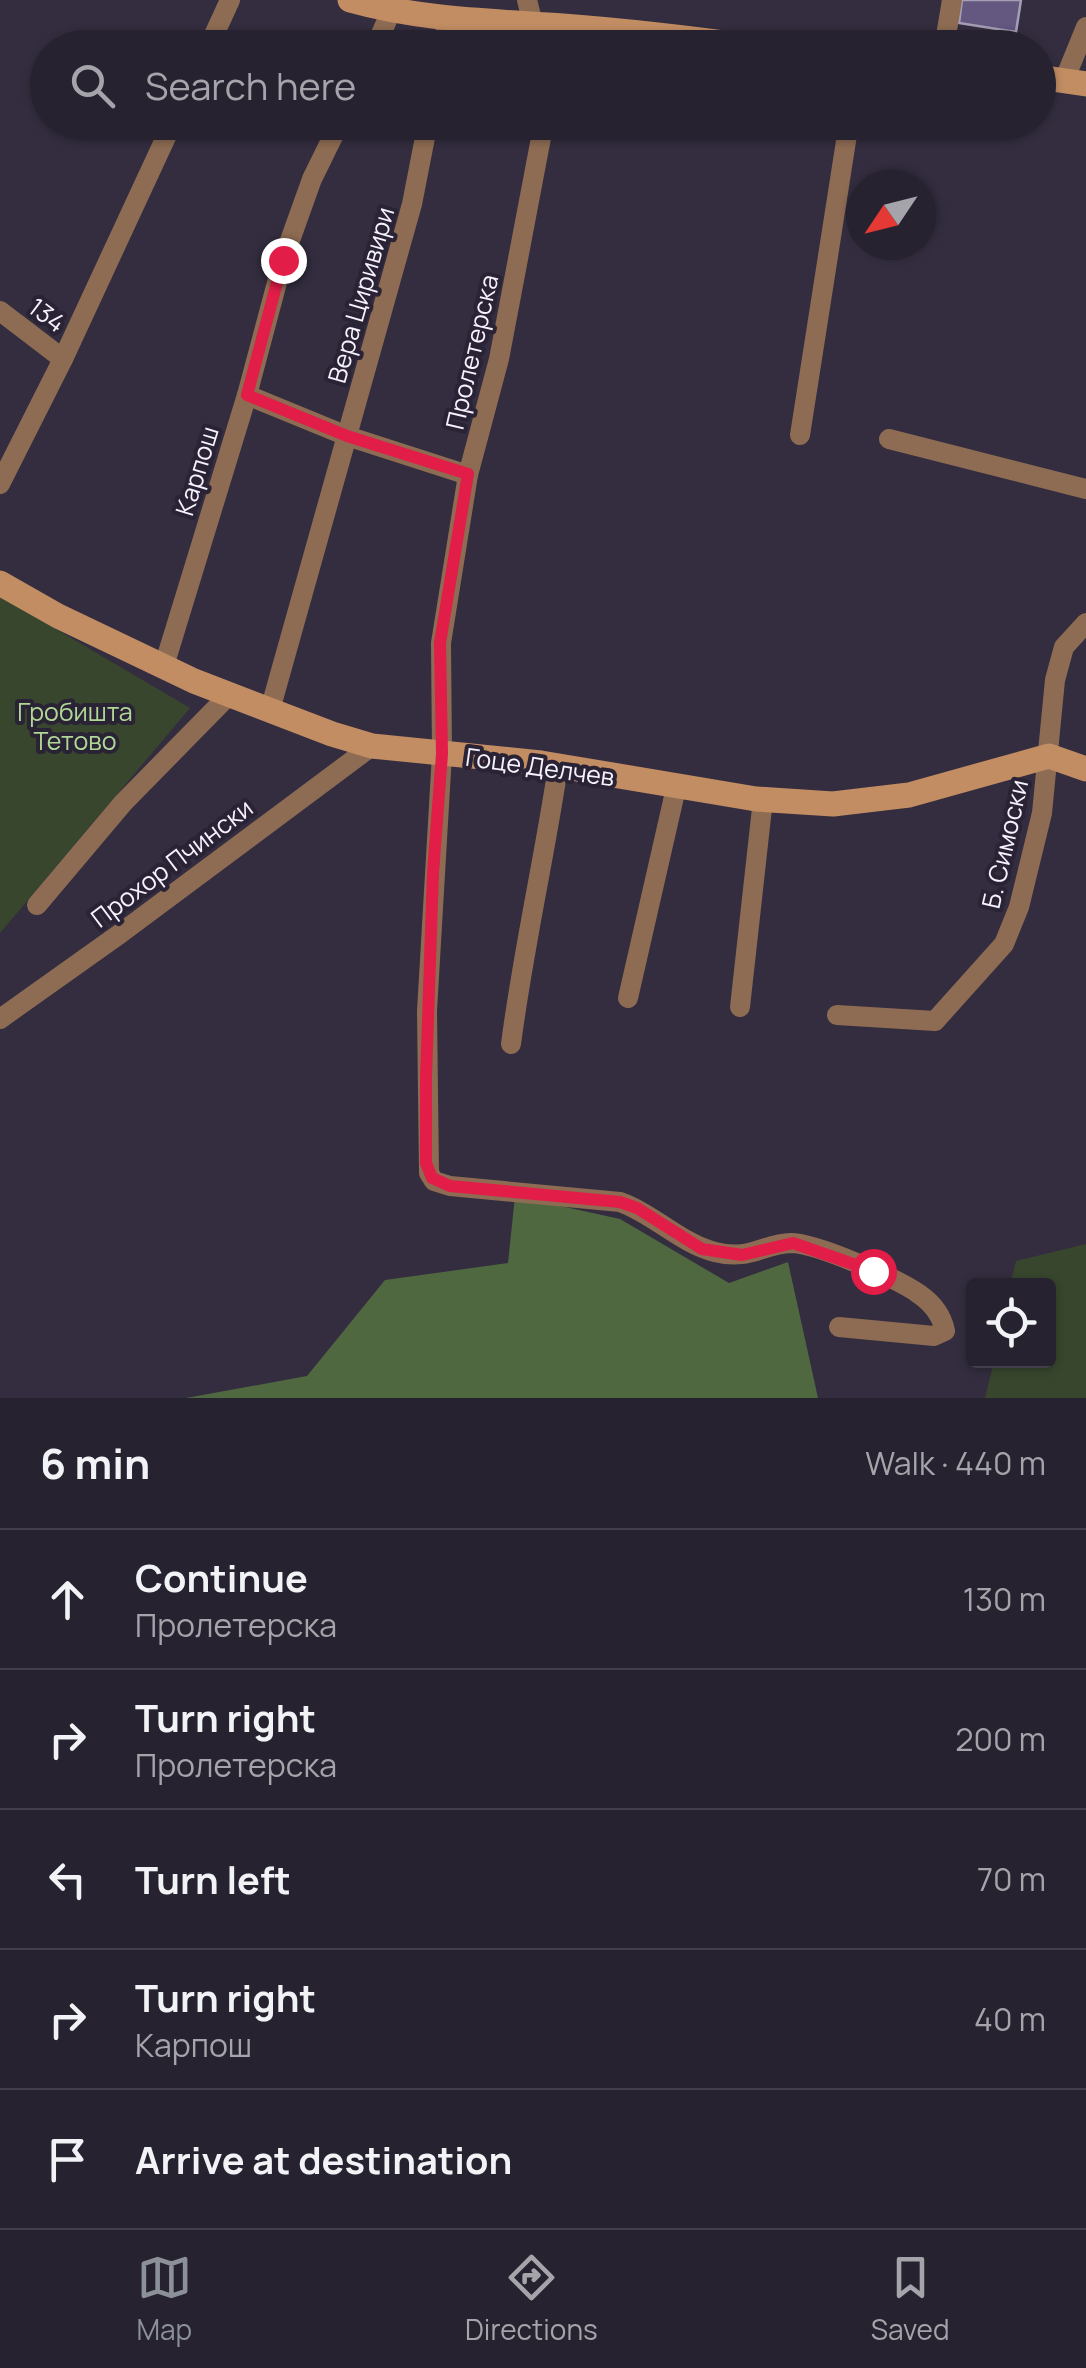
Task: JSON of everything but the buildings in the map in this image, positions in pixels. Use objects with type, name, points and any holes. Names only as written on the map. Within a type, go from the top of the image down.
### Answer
[{"type":"street","points":[[216,30],[230,0]]},
{"type":"street","points":[[350,0],[392,12],[448,20],[530,12],[552,30]]},
{"type":"street","points":[[947,30],[952,0]]},
{"type":"street","points":[[384,30],[392,12]]},
{"type":"street","points":[[446,30],[448,20]]},
{"type":"street","points":[[1063,81],[1086,27]]},
{"type":"street","points":[[0,484],[165,140]]},
{"type":"street","name":"Карпош","points":[[164,666],[247,395],[283,260],[312,179],[331,140]]},
{"type":"street","name":"Вера Циривири","points":[[270,710],[412,204],[424,140]]},
{"type":"street","name":"Пролетерска","points":[[541,140],[499,358],[468,474],[440,643],[442,754],[427,1011],[426,1163],[432,1178],[450,1186],[620,1202],[637,1208],[702,1249],[728,1255],[755,1254],[783,1244],[806,1245],[918,1293],[937,1311],[945,1331],[934,1336],[839,1327]]},
{"type":"street","points":[[800,435],[846,140]]},
{"type":"street","name":"134","points":[[0,311],[63,359]]},
{"type":"street","points":[[247,395],[347,436],[468,474]]},
{"type":"street","points":[[889,439],[1086,489]]},
{"type":"street","name":"Гоце Делчев","points":[[0,583],[58,616],[229,695],[372,746],[558,767],[763,800],[833,804],[909,796],[1049,756]]},
{"type":"street","name":"Б. Симоски","points":[[837,1015],[935,1021],[1004,944],[1019,907],[1042,813],[1054,680],[1064,647],[1086,623]]},
{"type":"street","points":[[36,905],[123,803],[229,695]]},
{"type":"street","name":"Прохор Пчински","points":[[0,1019],[372,746]]},
{"type":"street","points":[[1049,756],[1086,769]]},
{"type":"street","points":[[511,1044],[521,966],[544,859],[558,767]]},
{"type":"street","points":[[628,998],[676,788]]},
{"type":"street","points":[[740,1007],[763,800]]},
{"type":"green space","name":"Гробишта Тетово","points":[[0,596],[190,708],[0,933]]},
{"type":"green space","points":[[515,1196],[620,1219],[729,1283],[788,1262],[818,1398],[186,1398],[307,1376],[385,1280],[508,1263]]},
{"type":"green space","points":[[1086,1244],[1086,1398],[985,1398],[992,1368],[1056,1368],[1056,1278],[1012,1278],[1016,1261]]},
{"type":"route","points":[[283,260],[247,395],[347,436],[468,474],[440,643],[442,754],[427,1011],[429,1173],[439,1183],[450,1186],[620,1202],[637,1208],[702,1249],[728,1255],[755,1254],[793,1243],[873,1271]]}]
